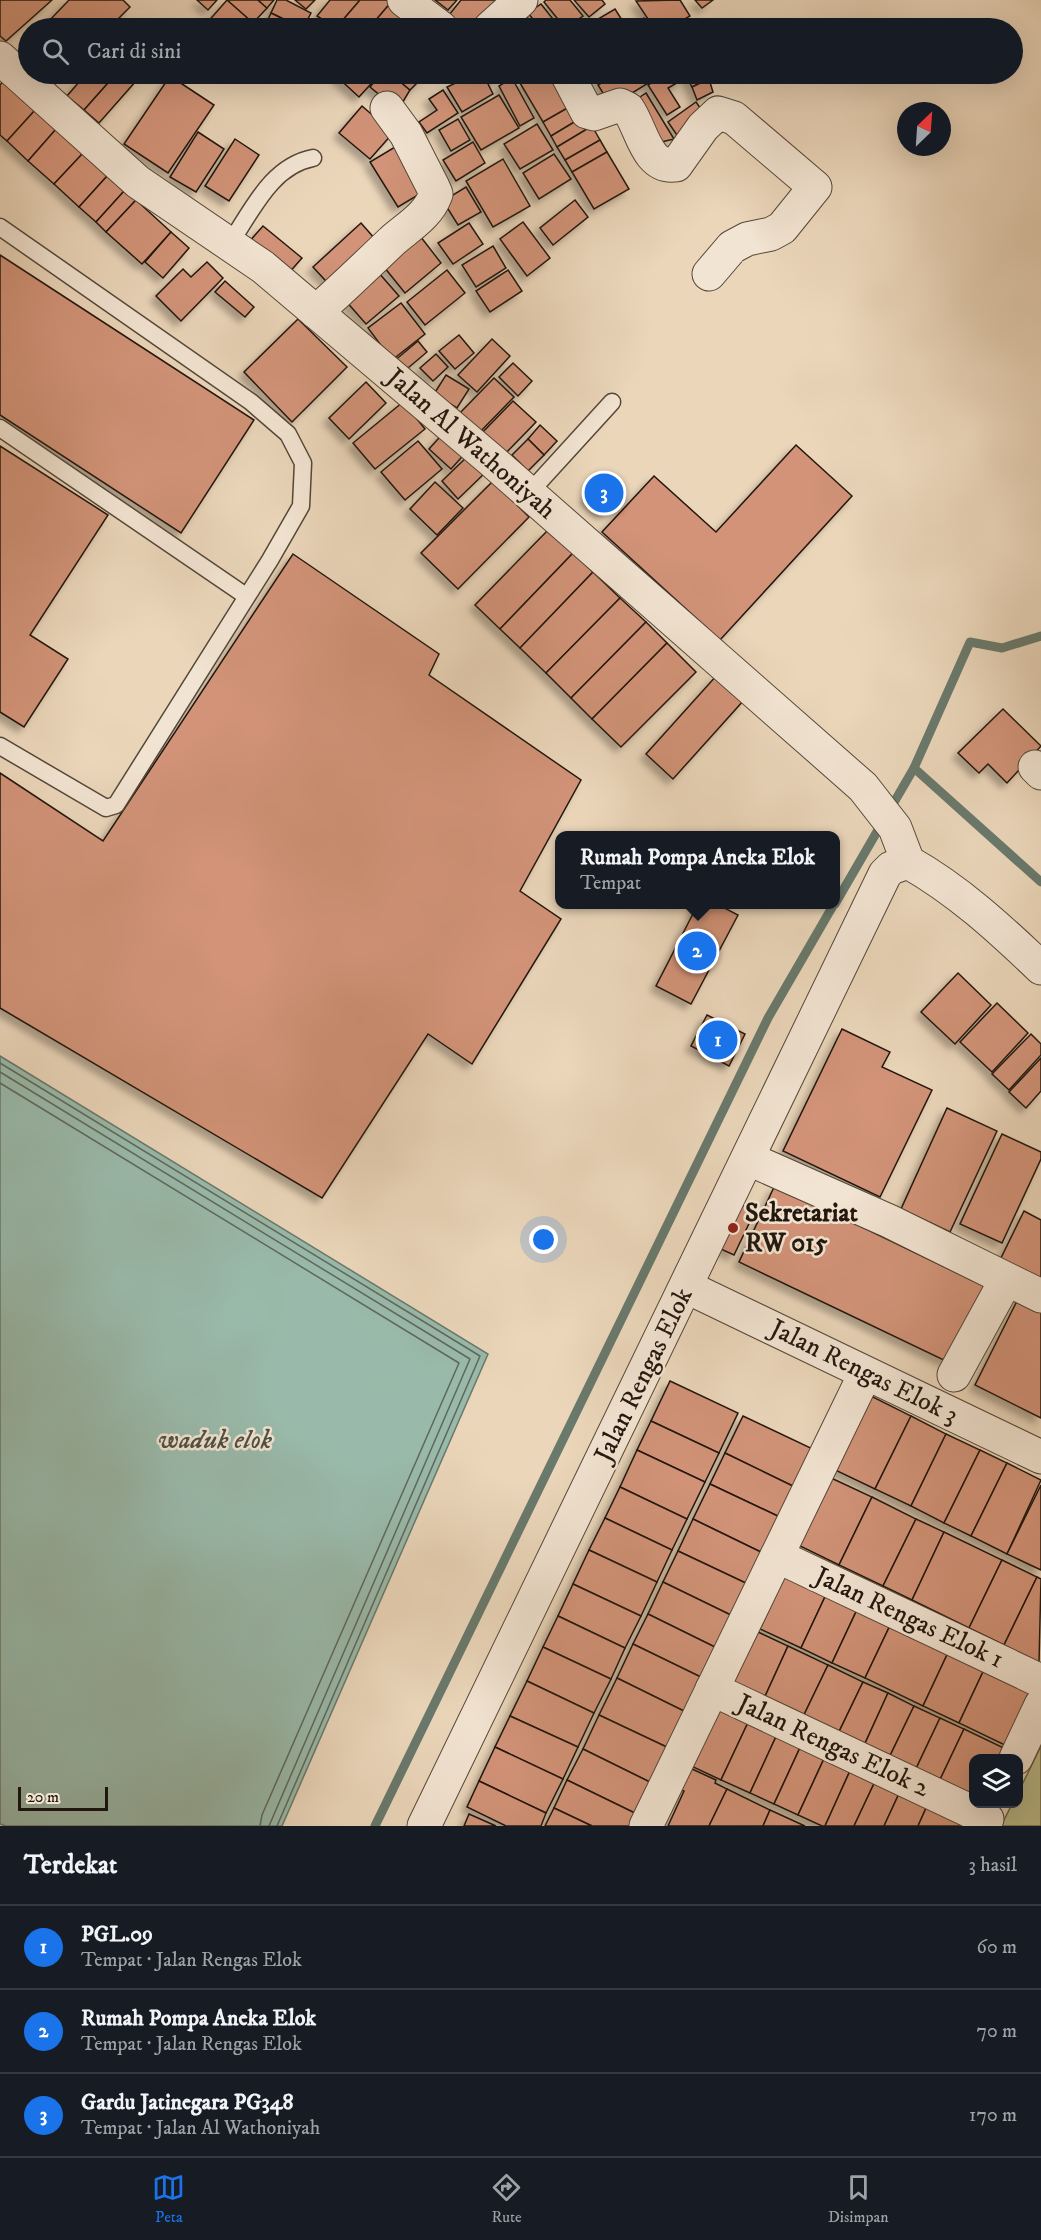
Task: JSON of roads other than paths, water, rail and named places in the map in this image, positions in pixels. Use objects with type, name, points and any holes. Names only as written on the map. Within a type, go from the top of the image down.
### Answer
[{"type":"street","points":[[502,18],[521,0]]},
{"type":"street","points":[[408,1],[429,18]]},
{"type":"street","name":"Jalan Al Wathoniyah","points":[[0,58],[18,74]]},
{"type":"street","name":"Jalan Al Wathoniyah","points":[[29,84],[138,182],[230,243],[316,312],[529,493],[863,787],[895,828],[908,862]]},
{"type":"street","points":[[572,84],[587,112],[594,114],[620,105],[628,109],[654,159],[666,166],[676,165],[703,127],[718,113],[734,118],[815,187],[782,228],[771,234],[747,239],[732,247],[709,274]]},
{"type":"street","points":[[316,312],[400,234],[421,218],[433,203],[436,194],[433,187],[406,134],[387,108]]},
{"type":"street","points":[[908,862],[959,895],[1041,968]]},
{"type":"street","name":"Jalan Rengas Elok","points":[[424,1826],[749,1159],[885,874],[891,867],[908,862]]},
{"type":"street","points":[[749,1159],[889,1221],[1041,1296]]},
{"type":"street","points":[[954,1375],[1006,1280]]},
{"type":"street","name":"Jalan Rengas Elok 3","points":[[687,1287],[1041,1457]]},
{"type":"street","points":[[646,1826],[865,1374]]},
{"type":"street","name":"Jalan Rengas Elok 1","points":[[777,1556],[1041,1681]]},
{"type":"street","name":"Jalan Rengas Elok 2","points":[[712,1689],[988,1816]]},
{"type":"street","points":[[1018,1754],[1041,1705]]},
{"type":"lane","points":[[230,243],[271,182],[295,162],[313,158]]},
{"type":"lane","points":[[0,227],[251,402],[288,434],[303,463],[301,506],[116,805],[106,808],[0,746]]},
{"type":"lane","points":[[529,493],[612,402]]},
{"type":"lane","points":[[0,428],[246,596]]},
{"type":"water","name":"waduk elok","points":[[0,1056],[488,1354],[282,1826],[6,1826],[0,1824]]},
{"type":"waterway","points":[[1041,636],[1002,648],[970,642],[914,768],[1041,882]]},
{"type":"waterway","points":[[889,811],[914,768]]},
{"type":"waterway","points":[[840,895],[882,823]]},
{"type":"waterway","points":[[375,1826],[768,1018],[831,909]]},
{"type":"place","name":"Gardu Jatinegara PG348","points":[[604,493]]},
{"type":"place","name":"Rumah Pompa Aneka Elok","points":[[697,951]]},
{"type":"place","name":"PGL.09","points":[[718,1040]]},
{"type":"place","name":"Sekretariat RW 015","points":[[733,1228]]}]
